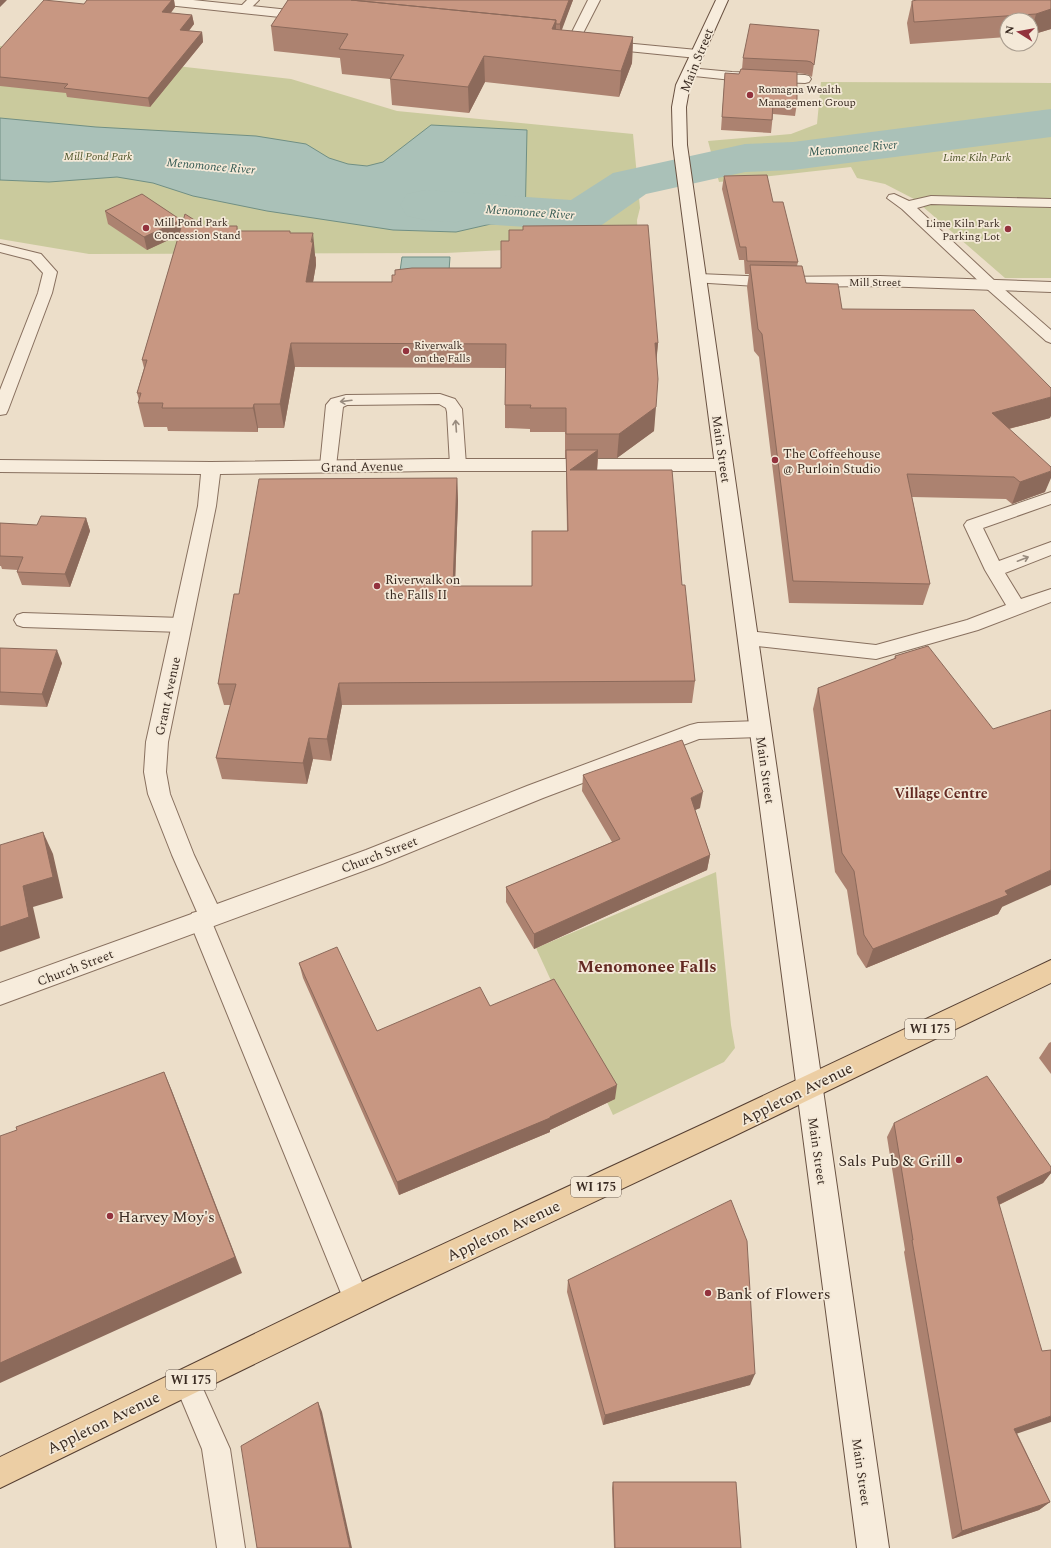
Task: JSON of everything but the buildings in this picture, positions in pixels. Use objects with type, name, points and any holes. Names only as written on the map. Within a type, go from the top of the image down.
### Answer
[{"type":"main road","name":"Appleton Avenue","points":[[0,1473],[356,1299],[809,1087],[1051,971]]},
{"type":"street","points":[[158,0],[249,5],[324,18]]},
{"type":"street","name":"Main Street","points":[[722,0],[683,85],[679,107],[680,145],[873,1548]]},
{"type":"street","points":[[567,42],[697,54]]},
{"type":"street","name":"Mill Street","points":[[699,279],[778,282],[880,281],[1051,287]]},
{"type":"street","name":"Grand Avenue","points":[[0,466],[212,468],[458,465],[666,466],[724,464]]},
{"type":"street","name":"Grant Avenue","points":[[206,918],[162,801],[155,772],[158,742],[207,506],[212,468]]},
{"type":"street","name":"Church Street","points":[[0,994],[374,857],[535,792],[698,731],[760,729]]},
{"type":"lane","points":[[567,42],[594,0]]},
{"type":"lane","points":[[689,72],[805,80]]},
{"type":"lane","points":[[894,198],[906,206],[1051,338]]},
{"type":"lane","points":[[906,206],[931,200],[1051,203]]},
{"type":"lane","points":[[0,248],[36,257],[50,272],[45,293],[0,410]]},
{"type":"lane","points":[[328,466],[332,415],[334,405],[337,403],[346,400],[432,399],[446,400],[453,405],[458,465]]},
{"type":"lane","points":[[1017,608],[994,570],[973,524],[1051,498]]},
{"type":"lane","points":[[994,570],[1051,548]]},
{"type":"lane","points":[[748,638],[876,652],[972,625],[1051,595]]},
{"type":"lane","points":[[23,620],[182,625]]},
{"type":"lane","points":[[206,918],[356,1299]]},
{"type":"lane","points":[[187,1382],[216,1449],[231,1548]]},
{"type":"green space","name":"Mill Pond Park","points":[[0,46],[291,79],[397,111],[633,134],[640,208],[637,220],[638,243],[446,253],[89,254],[0,239]]},
{"type":"green space","name":"Lime Kiln Park","points":[[821,82],[1051,83],[1051,278],[1005,278],[914,199],[885,184],[857,178],[851,167],[719,182],[708,141],[791,134],[817,124]]},
{"type":"green space","points":[[716,872],[731,1025],[735,1048],[724,1062],[613,1115],[536,948]]},
{"type":"water","points":[[0,118],[96,127],[256,136],[306,144],[329,158],[348,164],[367,166],[383,162],[431,125],[527,130],[525,225],[491,224],[456,232],[393,230],[267,211],[193,196],[153,183],[117,177],[49,182],[0,180]]},
{"type":"water","points":[[402,257],[450,257],[449,271],[400,271]]},
{"type":"waterway","name":"Menomonee River","points":[[425,205],[581,216],[630,183],[745,158],[793,156],[1051,123]]},
{"type":"place","name":"Romagna Wealth Management Group","points":[[750,95]]},
{"type":"place","name":"Mill Pond Park Concession Stand","points":[[146,228]]},
{"type":"place","name":"Lime Kiln Park Parking Lot","points":[[1008,229]]},
{"type":"place","name":"Riverwalk on the Falls","points":[[406,351]]},
{"type":"place","name":"The Coffeehouse @ Purloin Studio","points":[[775,460]]},
{"type":"place","name":"Riverwalk on the Falls II","points":[[377,586]]},
{"type":"place","name":"Sals Pub & Grill","points":[[959,1160]]},
{"type":"place","name":"Harvey Moy's","points":[[110,1216]]},
{"type":"place","name":"Bank of Flowers","points":[[708,1293]]},
{"type":"district","name":"Village Centre","points":[[941,793]]},
{"type":"district","name":"Menomonee Falls","points":[[647,966]]}]
